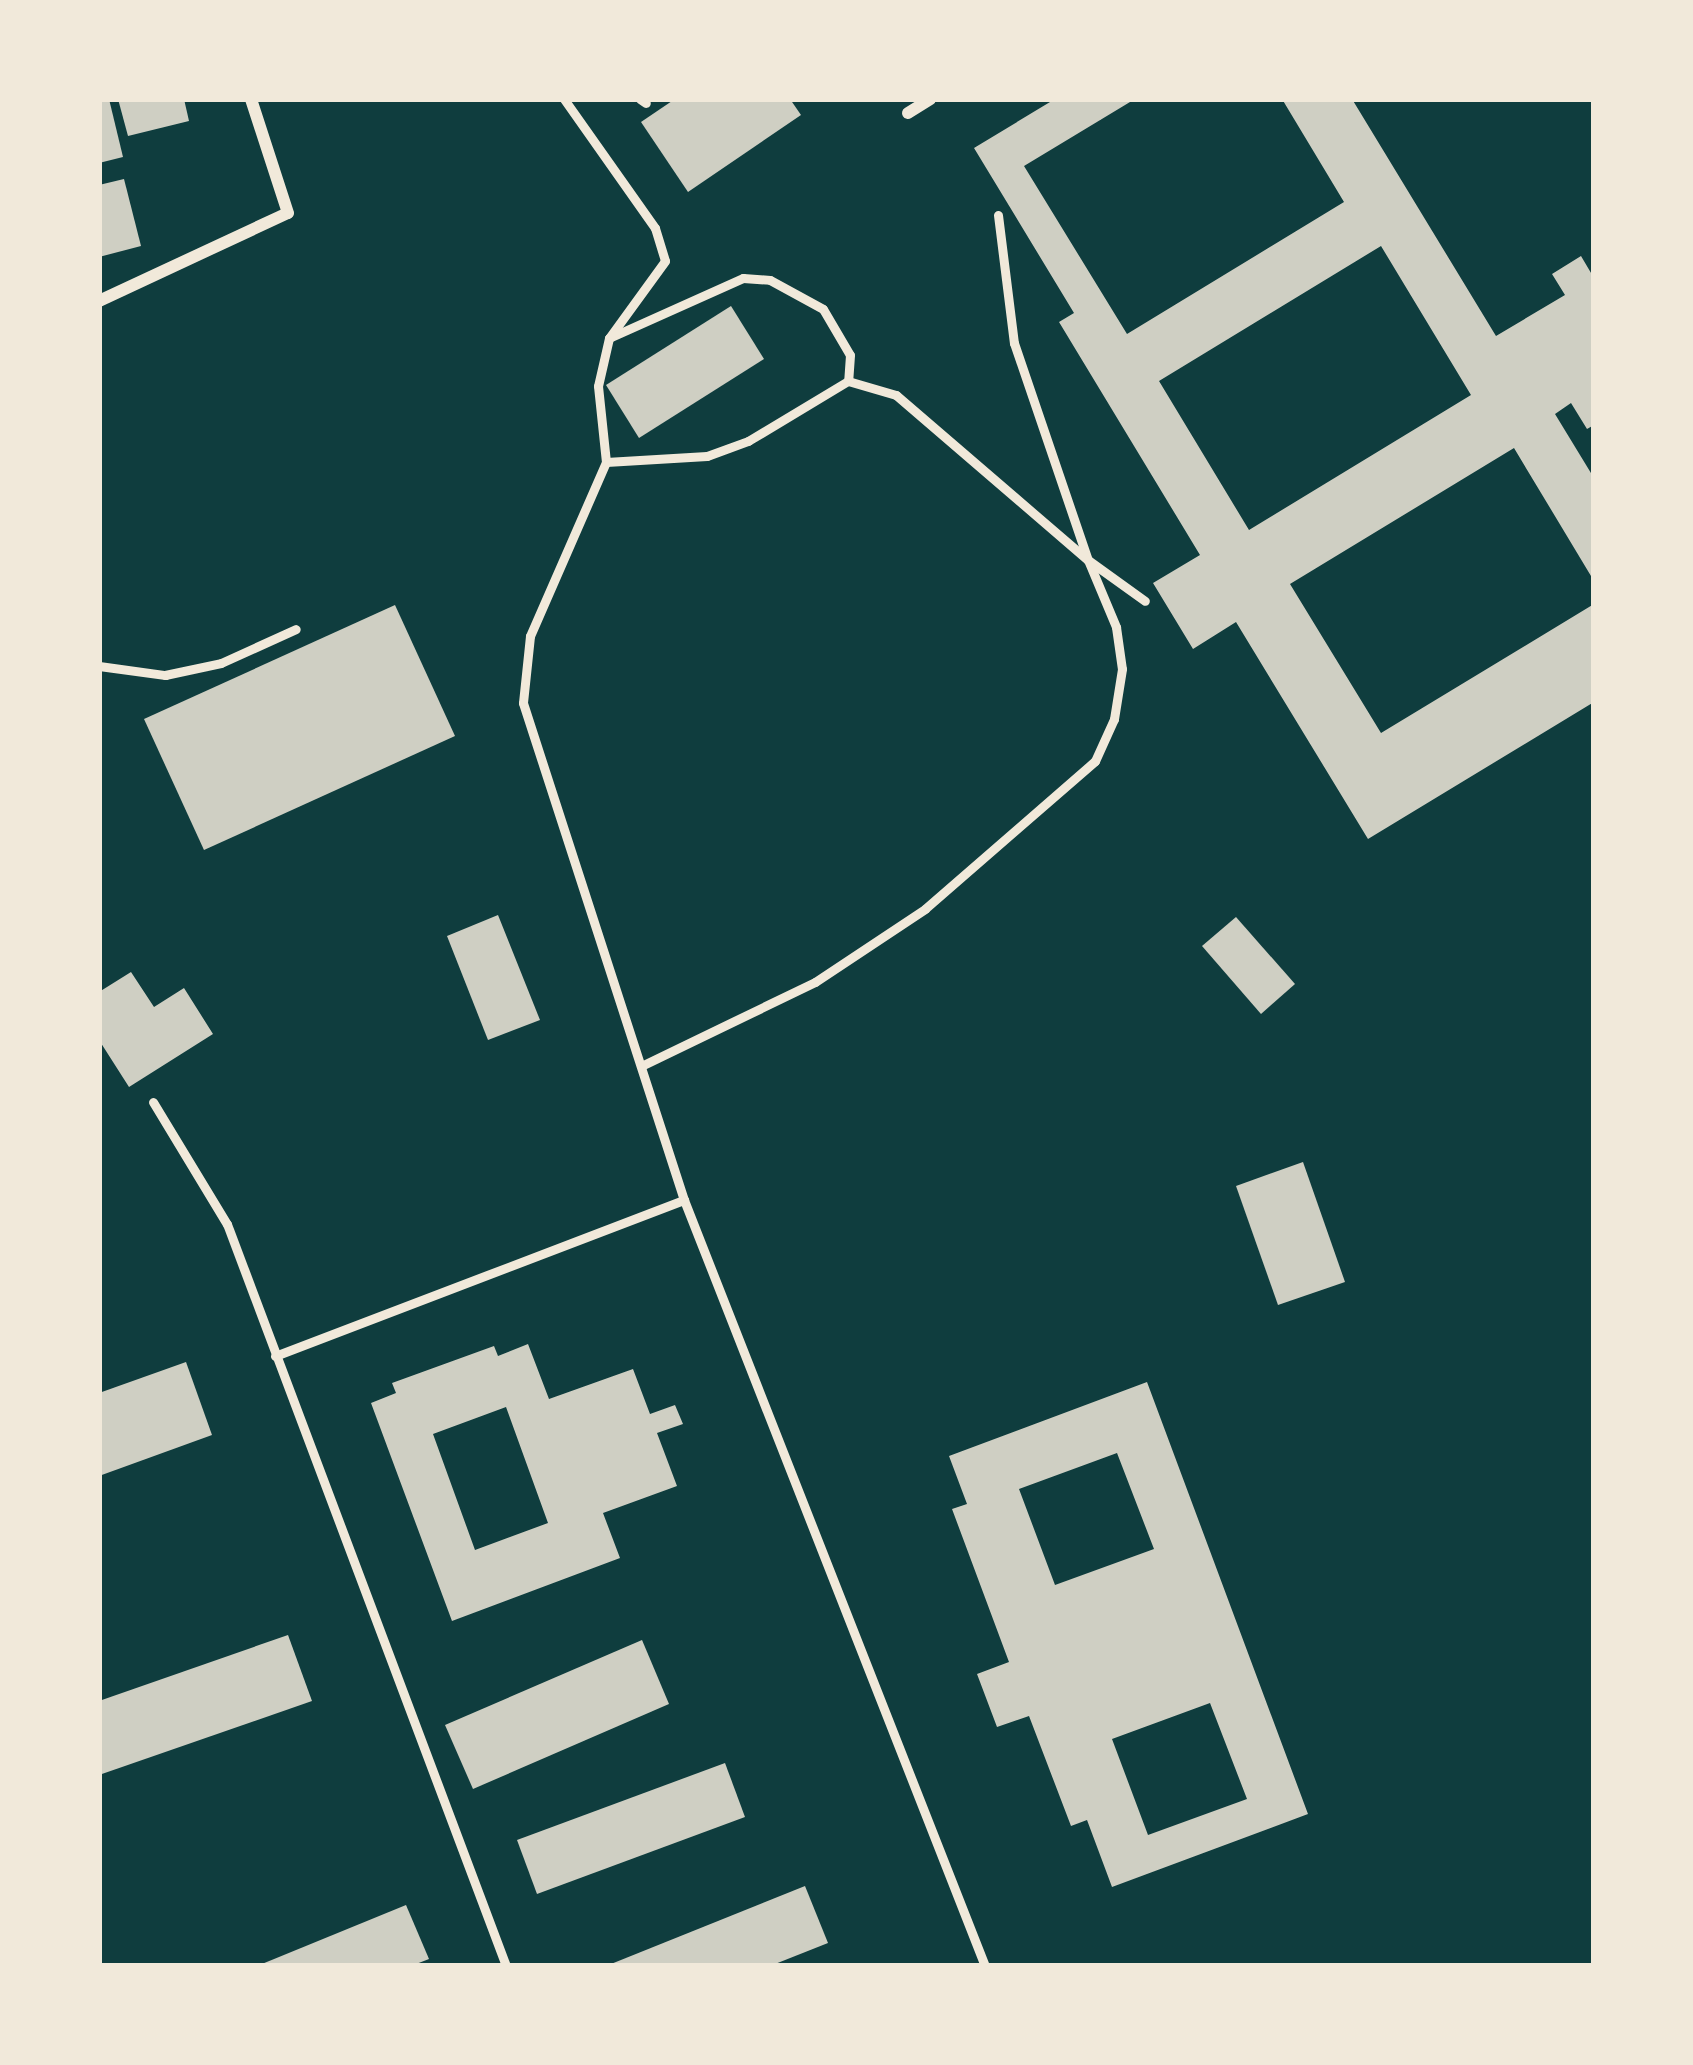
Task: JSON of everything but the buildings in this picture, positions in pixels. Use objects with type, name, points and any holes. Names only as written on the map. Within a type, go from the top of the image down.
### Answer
[{"type":"street","points":[[99,301],[288,213],[251,99]]},
{"type":"street","points":[[908,113],[930,99]]},
{"type":"lane","points":[[564,99],[665,244],[659,272],[609,338],[598,386],[606,462],[530,636],[523,703],[684,1200],[985,1966]]},
{"type":"lane","points":[[641,1066],[814,982],[925,909],[1095,761],[1114,718],[1122,669],[1116,627],[1088,560],[1014,343],[998,215]]},
{"type":"lane","points":[[609,338],[743,278],[770,280],[824,309],[850,355],[848,381]]},
{"type":"lane","points":[[606,462],[707,456],[748,441],[848,381],[896,395],[941,427],[1088,560],[1145,602]]},
{"type":"lane","points":[[99,666],[165,675],[221,664],[296,629]]},
{"type":"lane","points":[[153,1102],[226,1224],[506,1966]]},
{"type":"lane","points":[[275,1356],[684,1200]]}]
